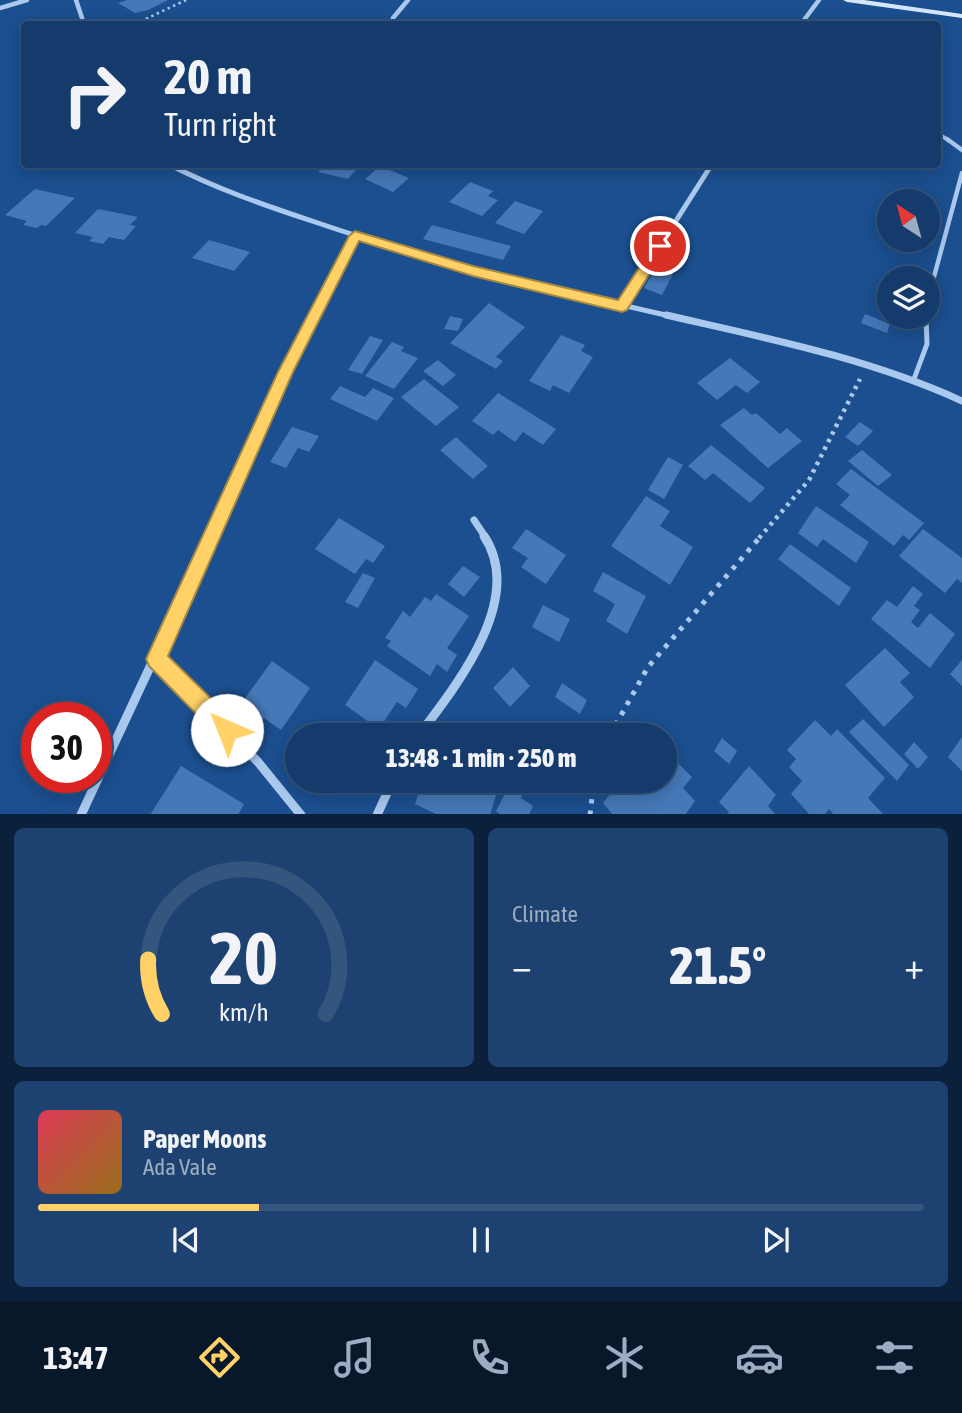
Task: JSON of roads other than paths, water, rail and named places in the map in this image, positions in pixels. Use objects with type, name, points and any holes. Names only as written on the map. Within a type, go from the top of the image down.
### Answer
[{"type":"street","points":[[0,8],[27,0]]},
{"type":"street","points":[[76,0],[83,21]]},
{"type":"street","points":[[393,21],[408,0]]},
{"type":"street","points":[[803,21],[819,0]]},
{"type":"street","points":[[847,0],[962,16]]},
{"type":"street","points":[[176,168],[216,189],[355,236],[473,271],[786,342],[914,379],[962,401]]},
{"type":"street","points":[[622,306],[709,168]]},
{"type":"street","points":[[81,814],[156,659],[285,372],[355,236]]},
{"type":"street","points":[[428,723],[475,657],[495,610],[495,555],[474,520]]},
{"type":"street","points":[[156,659],[258,762],[301,814]]},
{"type":"street","points":[[377,814],[387,793]]},
{"type":"lane","points":[[941,135],[962,150]]},
{"type":"lane","points":[[937,266],[962,173]]},
{"type":"lane","points":[[914,379],[928,344],[927,329]]}]
